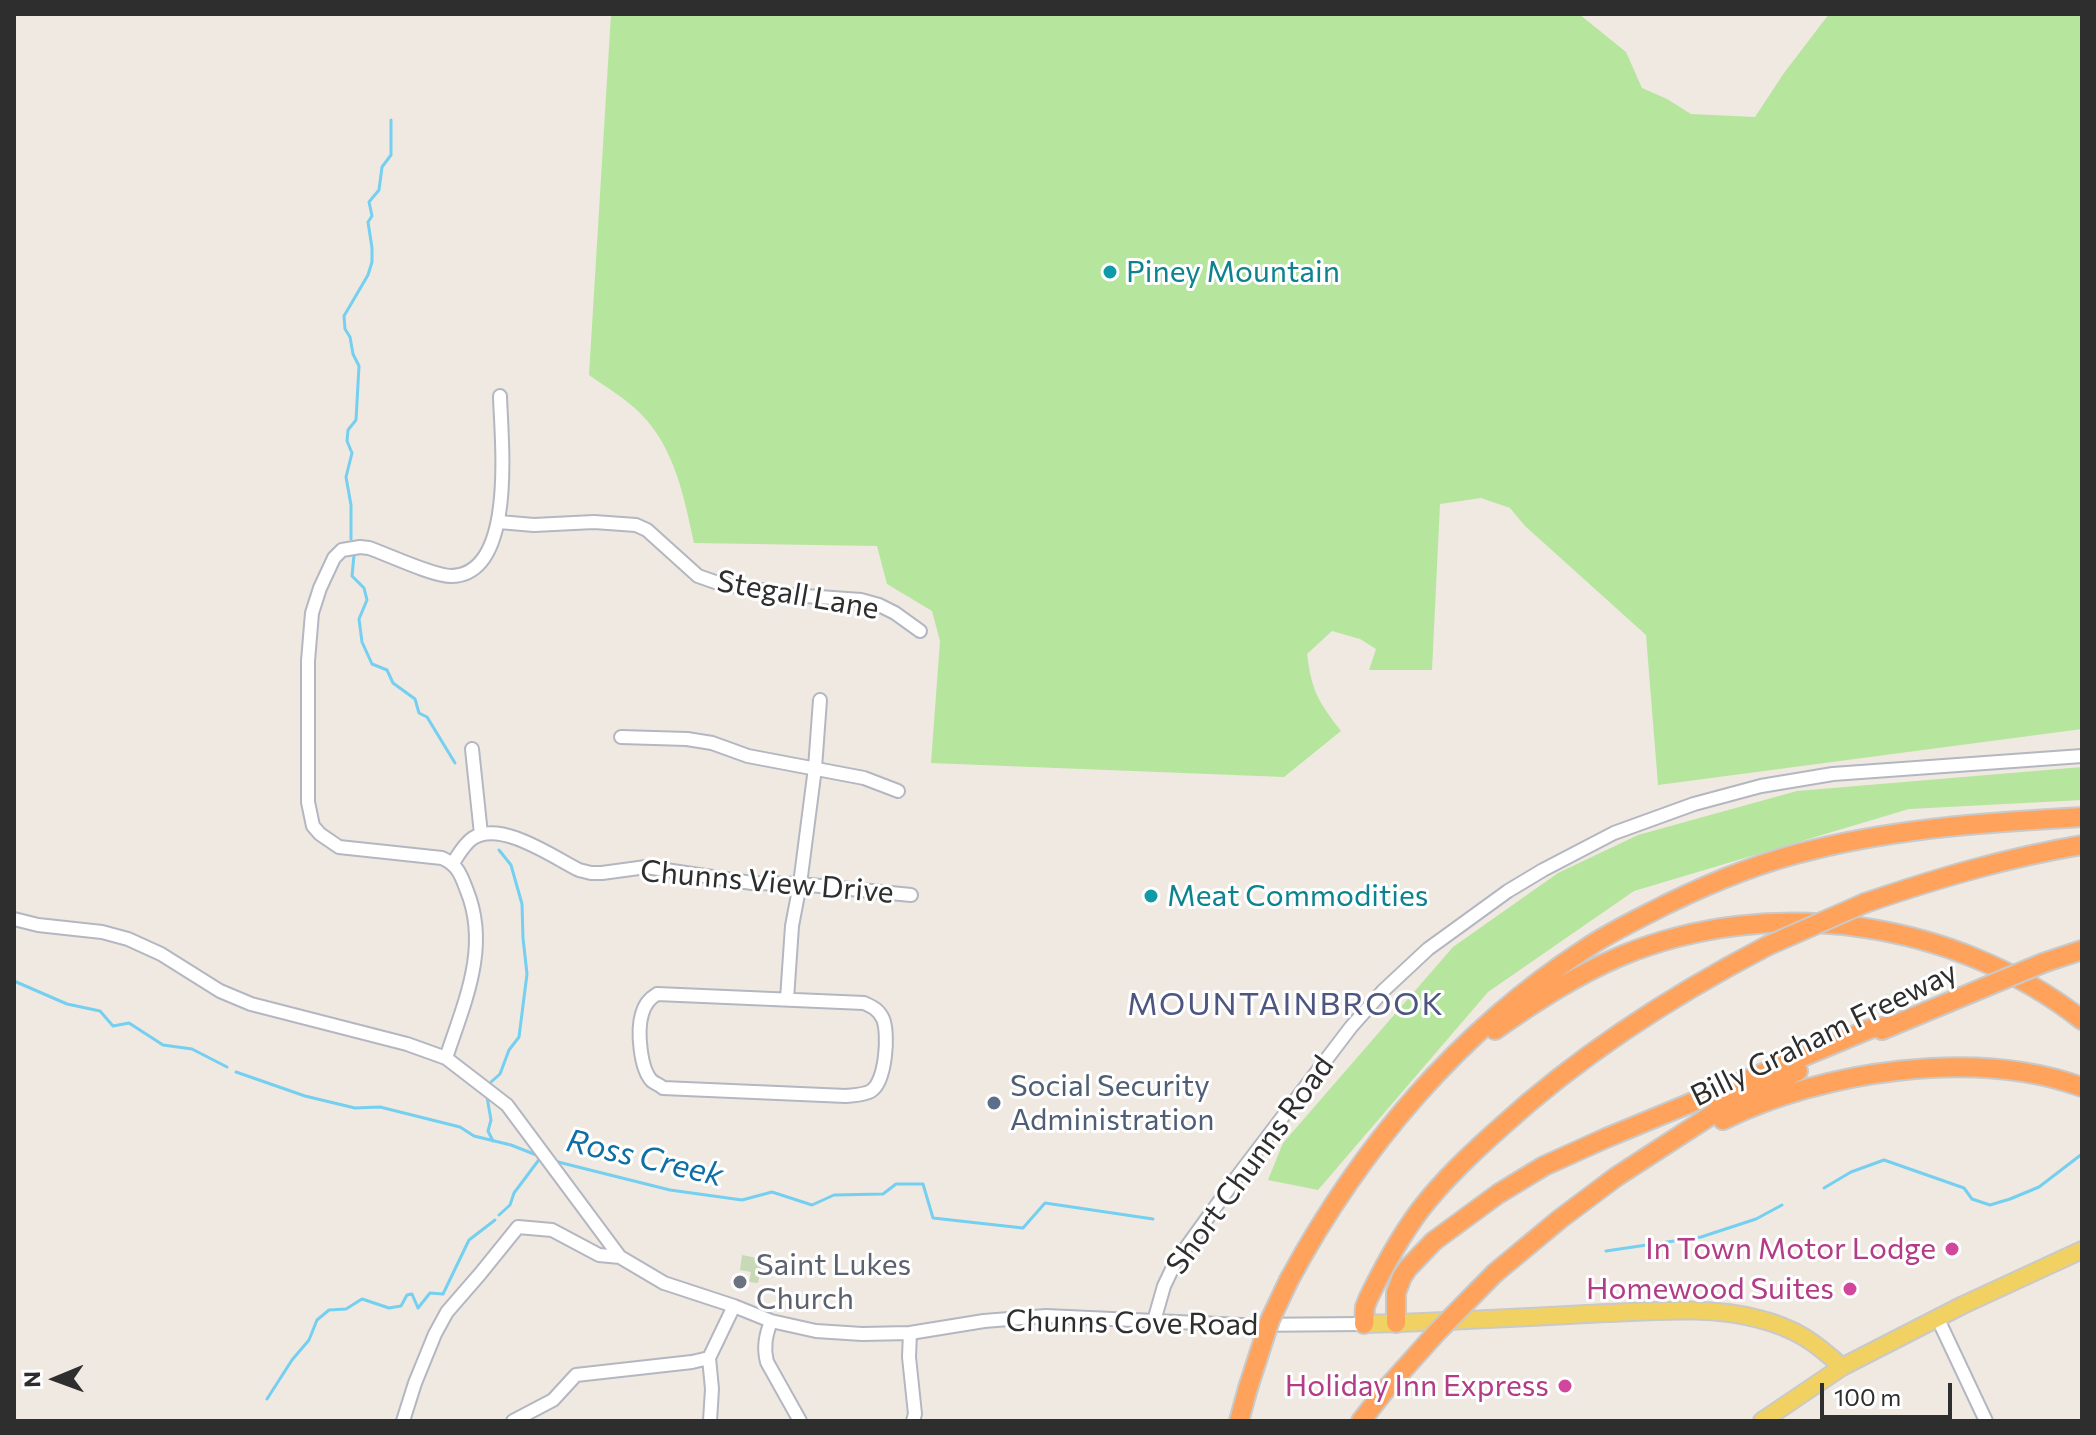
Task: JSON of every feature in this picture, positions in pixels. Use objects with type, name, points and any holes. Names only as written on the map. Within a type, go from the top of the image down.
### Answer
[{"type":"highway","points":[[1239,1421],[1270,1320],[1335,1200],[1397,1116],[1471,1039],[1507,1006],[1586,948],[1627,924],[1718,880],[1810,850],[1874,836],[1970,824],[2082,817]]},
{"type":"highway","points":[[1364,1324],[1368,1299],[1399,1241],[1450,1175],[1526,1104],[1661,1005],[1767,946],[1865,903],[1987,864],[2082,845]]},
{"type":"highway","points":[[1429,1083],[1443,1076],[1490,1033],[1522,1011],[1560,987],[1622,956],[1703,932],[1765,924],[1840,924],[1946,946],[2034,986],[2082,1020]]},
{"type":"highway","name":"Billy Graham Freeway","points":[[1361,1421],[1438,1331],[1495,1273],[1616,1177],[1727,1105],[1892,1025],[2082,950]]},
{"type":"highway","points":[[1396,1323],[1396,1293],[1408,1268],[1434,1241],[1498,1194],[1544,1166],[1870,1029],[1892,1025]]},
{"type":"highway","points":[[1673,1141],[1690,1137],[1779,1097],[1874,1074],[1953,1068],[1989,1070],[2050,1077],[2082,1087]]},
{"type":"main road","points":[[1762,1421],[1842,1367],[1937,1317],[2082,1250]]},
{"type":"main road","name":"Chunns Cove Road","points":[[1364,1324],[1650,1312],[1734,1314],[1757,1318],[1797,1332],[1811,1339],[1842,1367]]},
{"type":"street","points":[[446,1058],[474,970],[477,943],[475,913],[461,875],[453,863],[442,858],[339,847],[313,826],[308,802],[310,627],[325,578],[334,558],[342,550],[369,548],[449,576],[472,571],[482,561],[499,522],[503,481],[500,396]]},
{"type":"street","name":"Stegall Lane","points":[[499,522],[636,525],[647,530],[698,576],[718,583],[791,595],[861,600],[895,613],[920,631]]},
{"type":"street","points":[[787,999],[792,926],[815,768],[820,700]]},
{"type":"street","points":[[621,737],[712,743],[748,756],[864,778],[898,791]]},
{"type":"street","points":[[453,863],[467,843],[481,834],[472,749]]},
{"type":"street","name":"Short Chunns Road","points":[[1154,1321],[1164,1286],[1175,1263],[1356,1021],[1428,949],[1488,904],[1543,870],[1614,833],[1694,804],[1761,786],[1833,774],[2082,756]]},
{"type":"street","name":"Chunns View Drive","points":[[481,834],[508,834],[591,873],[646,867],[752,883],[800,884],[911,895]]},
{"type":"street","name":"Chunns Cove Road","points":[[14,919],[38,925],[102,932],[128,939],[161,954],[220,991],[251,1004],[407,1044],[446,1058],[507,1105],[620,1257],[664,1283],[771,1321],[816,1331],[862,1334],[910,1333],[984,1321],[1046,1316],[1242,1325],[1364,1324]]},
{"type":"street","points":[[657,994],[787,999],[864,1003],[878,1010],[885,1022],[884,1059],[880,1079],[873,1090],[846,1096],[663,1088],[651,1080],[643,1065],[641,1017],[649,999],[657,994]]},
{"type":"street","points":[[403,1421],[415,1383],[447,1312],[518,1227],[552,1230],[599,1255],[620,1257]]},
{"type":"street","points":[[710,1421],[712,1389],[709,1358],[734,1306]]},
{"type":"street","points":[[1937,1317],[1986,1421]]},
{"type":"street","points":[[771,1321],[765,1355],[800,1421]]},
{"type":"street","points":[[910,1333],[915,1419]]},
{"type":"street","points":[[513,1421],[553,1400],[576,1375],[709,1358]]},
{"type":"green space","points":[[611,14],[1579,14],[1626,52],[1642,88],[1691,114],[1755,117],[1829,14],[2082,14],[2082,729],[1658,785],[1646,635],[1525,526],[1510,508],[1481,498],[1440,504],[1432,670],[1369,670],[1376,649],[1360,639],[1332,631],[1307,654],[1317,696],[1341,731],[1284,777],[931,763],[940,641],[932,611],[887,584],[877,546],[694,543],[676,474],[662,442],[634,408],[589,375]]},
{"type":"green space","points":[[2082,767],[2082,800],[1909,809],[1634,891],[1488,992],[1318,1190],[1268,1180],[1283,1143],[1453,947],[1558,873],[1638,835],[1797,791]]},
{"type":"green space","points":[[742,1255],[762,1259],[758,1283],[749,1282],[751,1272],[740,1270]]},
{"type":"waterway","points":[[351,539],[351,505],[346,477],[352,453],[347,441],[348,430],[356,420],[359,366],[345,329],[344,316],[368,275],[372,262],[369,202],[379,190],[382,167],[391,155],[391,120]]},
{"type":"waterway","points":[[354,555],[352,576],[364,588],[367,600],[359,619],[362,642],[372,664],[387,670],[393,683],[415,699],[419,713],[427,717],[455,763]]},
{"type":"waterway","points":[[491,1082],[500,1074],[509,1050],[519,1037],[527,974],[522,904],[511,865],[499,850]]},
{"type":"waterway","name":"Ross Creek","points":[[14,981],[67,1004],[100,1011],[113,1026],[129,1023],[163,1045],[192,1049],[227,1067]]},
{"type":"waterway","name":"Ross Creek","points":[[236,1072],[305,1096],[355,1108],[380,1107],[460,1127],[474,1136],[539,1156]]},
{"type":"waterway","points":[[487,1097],[491,1120],[488,1131],[493,1141]]},
{"type":"waterway","name":"Ross Creek","points":[[1824,1188],[1851,1172],[1884,1160],[1964,1188],[1972,1199],[1990,1205],[2039,1187],[2082,1154]]},
{"type":"waterway","points":[[499,1215],[510,1205],[514,1193],[541,1157]]},
{"type":"waterway","name":"Ross Creek","points":[[554,1161],[670,1190],[742,1200],[772,1192],[812,1205],[834,1195],[883,1194],[896,1184],[923,1184],[933,1218],[1023,1228],[1045,1203],[1153,1219]]},
{"type":"waterway","name":"Ross Creek","points":[[1606,1251],[1701,1237],[1756,1219],[1782,1205]]},
{"type":"waterway","points":[[267,1399],[309,1340],[317,1320],[329,1310],[346,1309],[362,1299],[389,1308],[401,1306],[407,1295],[412,1294],[418,1308],[430,1293],[443,1294],[469,1240],[495,1220]]},
{"type":"place","name":"Piney Mountain","points":[[1110,272]]},
{"type":"place","name":"Meat Commodities","points":[[1151,896]]},
{"type":"place","name":"Social Security Administration","points":[[994,1103]]},
{"type":"place","name":"In Town Motor Lodge","points":[[1952,1249]]},
{"type":"place","name":"Saint Lukes Church","points":[[740,1282]]},
{"type":"place","name":"Homewood Suites","points":[[1850,1289]]},
{"type":"place","name":"Holiday Inn Express","points":[[1565,1386]]},
{"type":"district","name":"MOUNTAINBROOK","points":[[1286,1004]]}]
